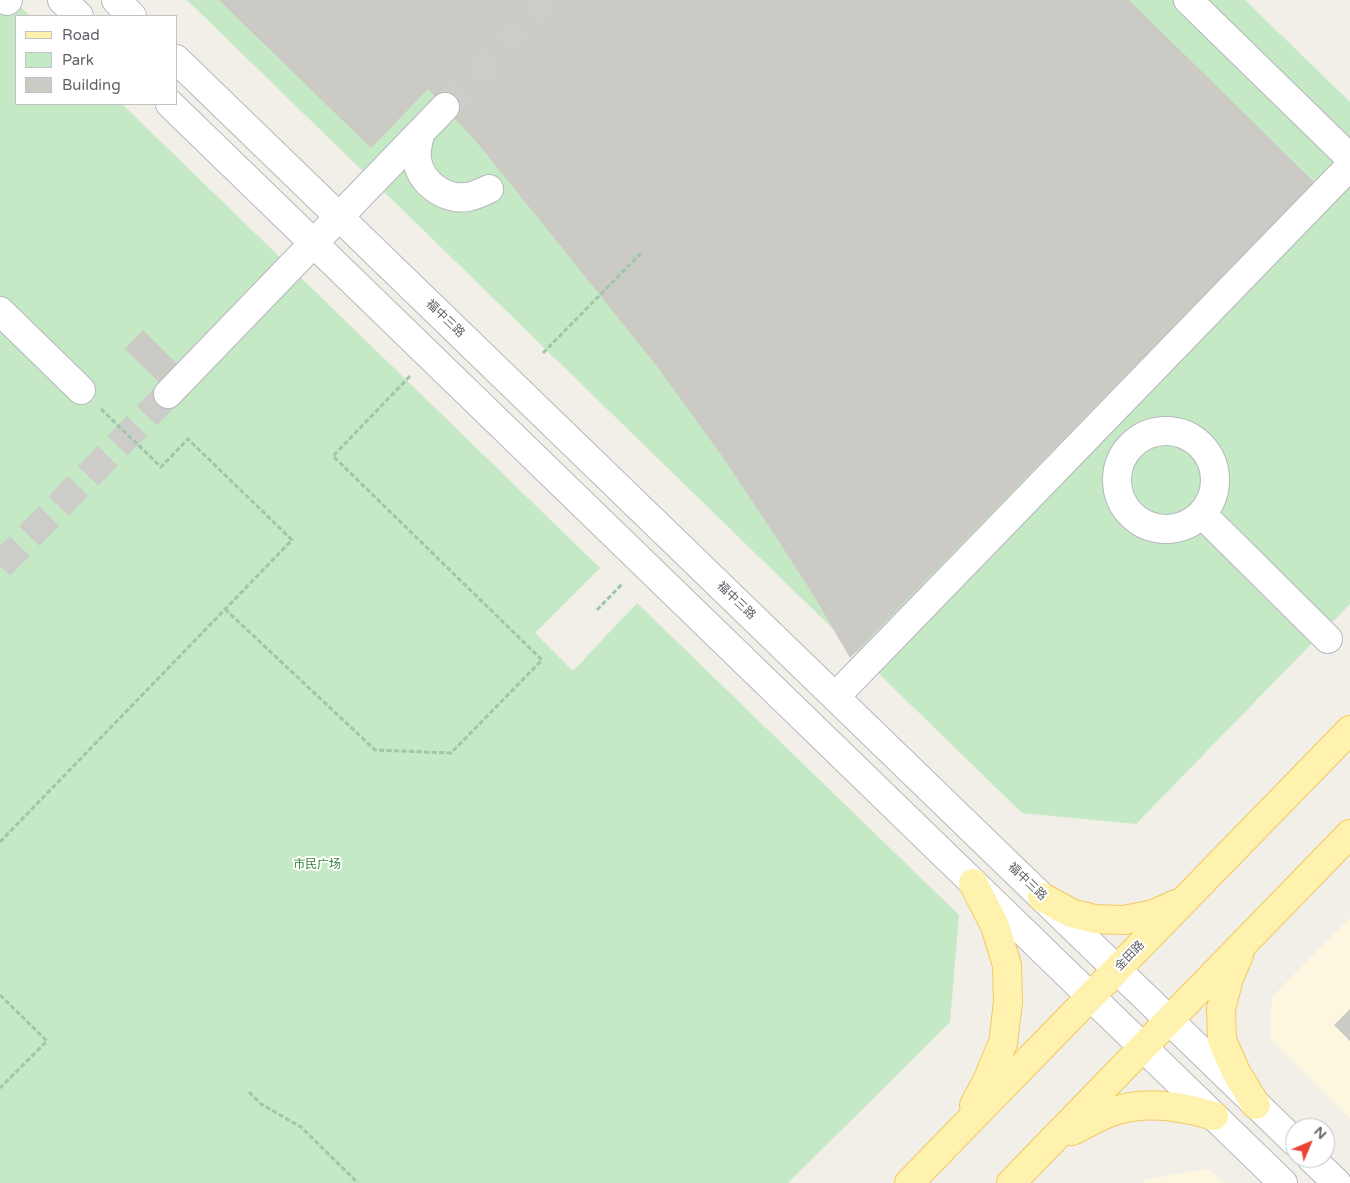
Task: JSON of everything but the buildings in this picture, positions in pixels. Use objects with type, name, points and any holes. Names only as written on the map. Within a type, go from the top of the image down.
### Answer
[{"type":"main road","name":"金田路","points":[[909,1183],[1350,730]]},
{"type":"main road","points":[[1011,1183],[1350,834]]},
{"type":"main road","points":[[959,1132],[986,1083],[1003,1043],[1008,1002],[1007,965],[995,926],[973,883]]},
{"type":"main road","points":[[1042,897],[1071,913],[1095,918],[1124,920],[1154,914],[1186,898]]},
{"type":"main road","points":[[1247,940],[1229,978],[1221,1009],[1222,1040],[1236,1072],[1256,1105]]},
{"type":"main road","points":[[1051,1143],[1098,1118],[1121,1109],[1138,1106],[1163,1105],[1194,1110],[1214,1116]]},
{"type":"street","points":[[62,0],[78,15]]},
{"type":"street","points":[[116,0],[131,15]]},
{"type":"street","points":[[1188,0],[1350,158]]},
{"type":"street","name":"福中三路","points":[[178,61],[1285,1133]]},
{"type":"street","points":[[171,105],[1283,1183]]},
{"type":"street","points":[[168,394],[445,107]]},
{"type":"street","points":[[421,132],[417,146],[417,160],[422,173],[430,184],[454,197],[467,197],[489,188]]},
{"type":"street","points":[[835,697],[1350,166]]},
{"type":"street","points":[[0,312],[81,390]]},
{"type":"street","points":[[1103,421],[1130,445]]},
{"type":"street","points":[[1160,430],[1178,431],[1194,438],[1206,451],[1214,466],[1215,483],[1212,500],[1202,514],[1189,524],[1174,529],[1159,529],[1144,524],[1131,515],[1122,502],[1117,488],[1116,472],[1121,458],[1130,445],[1144,435],[1160,430]]},
{"type":"street","points":[[1202,514],[1328,639]]},
{"type":"street","points":[[1321,1168],[1337,1183]]},
{"type":"path","points":[[544,353],[642,252]]},
{"type":"path","points":[[225,609],[375,750],[451,753],[542,660],[333,456],[412,374]]},
{"type":"path","points":[[0,842],[292,540],[188,439],[161,467],[81,390]]},
{"type":"path","points":[[598,610],[626,580]]},
{"type":"path","points":[[0,995],[47,1041],[0,1088]]},
{"type":"path","points":[[250,1092],[261,1104],[301,1127],[358,1183]]},
{"type":"shaded area","points":[[1350,918],[1350,1119],[1270,1039],[1272,997]]},
{"type":"shaded area","points":[[1209,1169],[1224,1183],[1143,1183],[1146,1179]]},
{"type":"green space","name":"市民广场","points":[[0,0],[13,0],[29,15],[15,15],[15,105],[123,105],[600,568],[535,633],[573,671],[637,603],[959,915],[950,1022],[788,1183],[0,1183]]},
{"type":"green space","points":[[187,0],[1245,0],[1350,102],[1350,604],[1136,824],[1022,813]]},
{"type":"tunnel","points":[[445,107],[549,0]]},
{"type":"tunnel","points":[[0,566],[168,394]]}]
